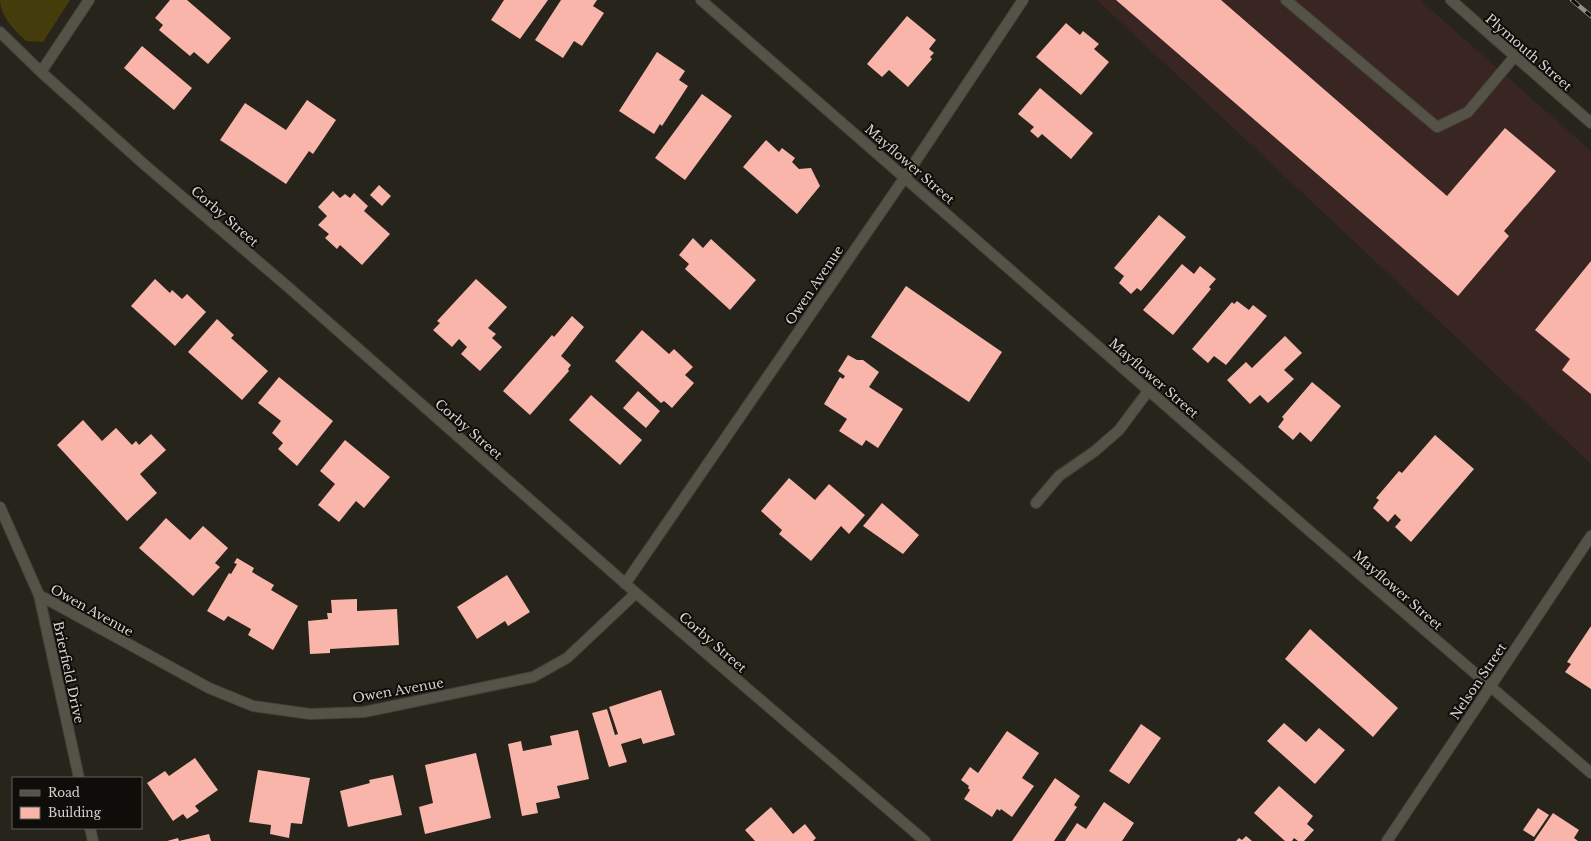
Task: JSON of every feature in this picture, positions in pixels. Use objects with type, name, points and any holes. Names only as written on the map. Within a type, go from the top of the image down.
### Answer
[{"type":"street","points":[[41,72],[89,0]]},
{"type":"street","name":"Mayflower Street","points":[[701,0],[1305,527],[1591,773]]},
{"type":"street","name":"Owen Avenue","points":[[625,584],[905,177],[1023,0]]},
{"type":"street","points":[[1286,0],[1437,127],[1468,112],[1515,56]]},
{"type":"street","name":"Plymouth Street","points":[[1450,0],[1591,124]]},
{"type":"street","name":"Corby Street","points":[[0,32],[41,72],[146,166],[287,286],[636,594],[925,841]]},
{"type":"street","points":[[1036,504],[1059,476],[1095,451],[1119,430],[1149,390]]},
{"type":"street","name":"Brierfield Drive","points":[[0,507],[39,595],[79,777]]},
{"type":"street","name":"Nelson Street","points":[[1387,841],[1591,536]]},
{"type":"street","name":"Owen Avenue","points":[[39,595],[209,688],[252,706],[310,714],[364,712],[533,677],[567,658],[636,594]]},
{"type":"street","points":[[90,829],[93,841]]},
{"type":"shaded area","points":[[0,0],[70,0],[43,42],[26,41],[13,28],[5,17]]},
{"type":"shaded area","points":[[1097,0],[1420,0],[1591,151],[1591,464]]},
{"type":"building","points":[[170,0],[187,0],[231,38],[208,64],[194,52],[190,56],[159,30],[163,25],[155,18]]},
{"type":"building","points":[[504,0],[548,0],[520,39],[491,20]]},
{"type":"building","points":[[561,0],[597,0],[593,6],[604,13],[582,46],[574,41],[563,58],[535,40]]},
{"type":"building","points":[[1116,0],[1221,0],[1447,196],[1505,128],[1556,171],[1504,231],[1509,236],[1458,296]]},
{"type":"building","points":[[907,16],[936,40],[929,49],[934,53],[930,57],[932,59],[908,87],[889,70],[882,77],[867,64]]},
{"type":"building","points":[[1066,23],[1080,35],[1083,31],[1099,44],[1094,49],[1109,62],[1081,95],[1036,57]]},
{"type":"building","points":[[142,46],[192,88],[174,110],[124,68]]},
{"type":"building","points":[[657,52],[685,71],[679,80],[688,86],[662,126],[660,124],[654,134],[619,111]]},
{"type":"building","points":[[1040,88],[1093,133],[1071,159],[1042,134],[1038,138],[1030,131],[1034,127],[1018,114]]},
{"type":"building","points":[[702,94],[732,116],[685,180],[655,158]]},
{"type":"building","points":[[307,100],[336,120],[313,154],[309,151],[286,184],[220,140],[245,103],[286,130]]},
{"type":"building","points":[[766,140],[779,152],[782,148],[795,158],[792,162],[799,169],[811,168],[820,186],[797,214],[743,167]]},
{"type":"building","points":[[379,185],[391,196],[382,206],[370,195]]},
{"type":"building","points":[[333,191],[340,198],[345,194],[350,198],[354,193],[368,206],[364,211],[390,234],[362,265],[340,245],[337,249],[325,238],[329,234],[318,225],[327,216],[318,207]]},
{"type":"building","points":[[1159,215],[1186,237],[1141,291],[1137,288],[1131,294],[1119,283],[1124,276],[1114,268]]},
{"type":"building","points":[[693,238],[703,248],[711,239],[756,280],[730,310],[685,269],[689,264],[679,255]]},
{"type":"building","points":[[1591,261],[1591,394],[1562,370],[1570,359],[1535,330]]},
{"type":"building","points":[[1182,264],[1194,274],[1200,266],[1216,279],[1209,287],[1211,289],[1173,335],[1143,310]]},
{"type":"building","points":[[155,279],[170,293],[172,290],[182,299],[187,294],[206,312],[175,346],[131,306]]},
{"type":"building","points":[[476,279],[507,307],[488,328],[496,334],[492,338],[502,347],[480,371],[461,354],[467,347],[459,339],[452,347],[433,330],[440,323],[437,321]]},
{"type":"building","points":[[906,286],[1002,352],[969,402],[871,337]]},
{"type":"building","points":[[1237,301],[1249,310],[1253,305],[1267,316],[1226,365],[1214,356],[1208,363],[1192,349],[1232,302],[1234,304]]},
{"type":"building","points":[[572,316],[584,327],[561,356],[571,365],[568,369],[569,371],[530,415],[503,391],[552,335],[554,337]]},
{"type":"building","points":[[217,319],[234,335],[231,338],[268,371],[242,400],[188,352]]},
{"type":"building","points":[[642,330],[669,354],[674,349],[693,367],[685,375],[694,383],[672,408],[664,401],[661,403],[615,361]]},
{"type":"building","points":[[1285,336],[1302,353],[1284,370],[1294,379],[1268,403],[1260,395],[1250,404],[1227,380],[1246,362],[1252,368]]},
{"type":"building","points":[[848,355],[857,360],[863,360],[879,372],[869,387],[903,409],[878,448],[866,440],[862,446],[839,431],[847,419],[824,404],[840,377],[843,379],[845,376],[838,371]]},
{"type":"building","points":[[279,377],[333,421],[297,466],[278,449],[283,443],[272,433],[281,421],[258,403]]},
{"type":"building","points":[[1312,382],[1341,406],[1311,442],[1300,432],[1293,440],[1278,427],[1284,419],[1282,417]]},
{"type":"building","points":[[638,391],[660,411],[646,428],[623,408]]},
{"type":"building","points":[[591,395],[642,440],[620,465],[569,420]]},
{"type":"building","points":[[83,420],[102,441],[116,428],[132,445],[136,441],[139,445],[151,434],[166,450],[140,474],[157,493],[127,521],[57,445]]},
{"type":"building","points":[[1435,435],[1474,469],[1411,542],[1395,527],[1401,520],[1395,514],[1388,522],[1373,508],[1379,500],[1376,498],[1399,471],[1402,473]]},
{"type":"building","points":[[345,440],[390,477],[364,508],[356,501],[339,522],[318,505],[335,484],[320,471]]},
{"type":"building","points":[[789,478],[815,500],[829,484],[865,515],[849,534],[841,526],[811,561],[779,534],[782,530],[761,511]]},
{"type":"building","points":[[882,503],[919,535],[903,554],[863,526]]},
{"type":"building","points":[[166,518],[190,540],[203,526],[228,548],[215,563],[220,567],[193,596],[139,548]]},
{"type":"building","points":[[237,558],[254,568],[252,572],[274,585],[271,590],[298,606],[273,650],[248,635],[251,629],[228,616],[224,621],[207,611],[229,573],[231,574],[237,564],[234,563]]},
{"type":"building","points":[[507,575],[530,612],[508,626],[505,621],[477,639],[457,607]]},
{"type":"building","points":[[357,599],[357,611],[397,609],[399,645],[330,649],[330,653],[310,654],[308,621],[328,619],[327,613],[332,613],[331,600]]},
{"type":"building","points":[[1591,626],[1591,689],[1565,672],[1571,664],[1567,662]]},
{"type":"building","points":[[1310,629],[1398,708],[1373,737],[1285,659]]},
{"type":"building","points":[[661,690],[675,735],[643,744],[641,738],[621,744],[627,762],[609,767],[592,713],[607,709],[615,735],[618,734],[609,707]]},
{"type":"building","points":[[1284,723],[1306,742],[1319,728],[1345,750],[1315,784],[1267,741]]},
{"type":"building","points":[[1141,724],[1161,738],[1129,784],[1109,771]]},
{"type":"building","points":[[578,730],[589,779],[557,786],[560,798],[536,803],[538,813],[522,816],[508,744],[521,741],[523,751],[552,745],[550,736]]},
{"type":"building","points":[[1007,731],[1039,753],[1022,778],[1034,786],[1012,817],[1001,809],[1000,811],[997,809],[992,817],[964,799],[970,790],[968,788],[969,786],[961,780],[970,767],[978,773]]},
{"type":"building","points":[[476,753],[491,818],[425,834],[419,807],[433,803],[425,765]]},
{"type":"building","points":[[195,758],[218,790],[195,806],[199,811],[187,819],[183,814],[173,821],[147,783],[165,771],[169,776]]},
{"type":"building","points":[[258,770],[310,778],[302,824],[291,823],[289,838],[270,834],[271,825],[249,822]]},
{"type":"building","points":[[393,775],[402,815],[348,827],[340,791],[370,783],[369,780]]},
{"type":"building","points":[[1055,778],[1080,796],[1074,805],[1077,807],[1054,841],[1012,841]]},
{"type":"building","points":[[1279,786],[1313,816],[1307,824],[1314,830],[1304,841],[1298,841],[1294,838],[1292,841],[1285,841],[1254,813]]},
{"type":"building","points":[[1104,802],[1134,823],[1122,841],[1065,841],[1077,823],[1086,829]]},
{"type":"building","points":[[771,807],[793,834],[805,824],[816,838],[813,841],[755,841],[745,830]]},
{"type":"building","points":[[1538,808],[1549,815],[1534,837],[1523,830]]},
{"type":"building","points":[[1553,813],[1579,830],[1574,838],[1578,841],[1534,841]]},
{"type":"building","points":[[209,834],[211,841],[179,841]]},
{"type":"building","points":[[1246,836],[1252,841],[1236,841],[1239,838],[1242,840]]},
{"type":"building","points":[[178,838],[179,841],[167,841]]},
{"type":"railway","points":[[1572,0],[1591,16]]}]
